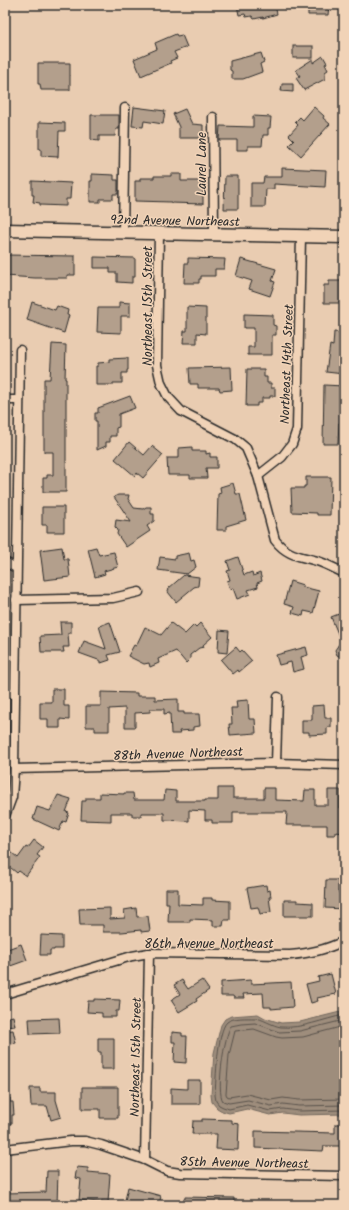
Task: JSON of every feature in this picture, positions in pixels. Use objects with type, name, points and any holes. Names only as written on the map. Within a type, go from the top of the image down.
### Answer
[{"type":"main road","name":"92nd Avenue Northeast","points":[[5,230],[344,237]]},
{"type":"street","points":[[123,233],[125,108]]},
{"type":"street","name":"Laurel Lane","points":[[213,117],[214,234]]},
{"type":"street","name":"Northeast 15th Street","points":[[159,233],[157,365],[161,383],[168,397],[181,411],[235,438],[246,448],[258,476]]},
{"type":"street","name":"Northeast 14th Street","points":[[258,476],[282,457],[292,444],[297,429],[301,236]]},
{"type":"street","points":[[5,816],[12,797],[14,770],[20,350]]},
{"type":"street","points":[[5,400],[19,400]]},
{"type":"street","points":[[258,476],[275,540],[280,548],[290,554],[321,562],[344,572]]},
{"type":"street","points":[[5,562],[16,568]]},
{"type":"street","points":[[16,600],[113,598],[139,592]]},
{"type":"street","points":[[5,693],[15,693]]},
{"type":"street","points":[[276,763],[278,697]]},
{"type":"street","name":"88th Avenue Northeast","points":[[14,770],[276,763],[344,764]]},
{"type":"street","name":"86th Avenue Northeast","points":[[5,994],[132,956],[150,953],[309,954],[344,941]]},
{"type":"street","name":"Northeast 15th Street","points":[[145,1160],[150,953]]},
{"type":"street","name":"85th Avenue Northeast","points":[[5,1148],[71,1141],[85,1141],[145,1160],[167,1171],[180,1173],[344,1176]]},
{"type":"water","points":[[344,1011],[344,1114],[299,1115],[283,1113],[270,1115],[247,1109],[229,1113],[217,1108],[212,1102],[211,1095],[214,1053],[221,1025],[225,1019],[231,1016],[258,1014],[281,1023],[300,1022]]},
{"type":"building","points":[[237,5],[275,5],[277,14],[254,19],[252,16],[246,17],[245,14],[239,15]]},
{"type":"building","points":[[308,5],[329,5],[328,15],[308,15]]},
{"type":"building","points":[[176,34],[177,36],[182,35],[187,47],[174,52],[177,58],[170,61],[171,63],[141,76],[134,59],[157,49],[155,43]]},
{"type":"building","points":[[293,46],[313,46],[313,58],[293,58]]},
{"type":"building","points":[[261,53],[264,62],[260,64],[262,72],[243,79],[232,79],[230,61]]},
{"type":"building","points":[[323,56],[327,63],[325,64],[328,70],[325,72],[325,79],[304,90],[296,78],[300,76],[296,70],[313,59],[313,63]]},
{"type":"building","points":[[38,63],[70,63],[70,90],[41,90],[40,84],[38,84]]},
{"type":"building","points":[[282,84],[293,84],[293,92],[281,91]]},
{"type":"building","points":[[134,107],[165,111],[163,124],[144,121],[143,127],[132,126]]},
{"type":"building","points":[[314,107],[330,124],[301,156],[289,145],[294,140],[289,135],[298,125],[295,122],[300,117],[303,120]]},
{"type":"building","points":[[185,109],[192,124],[203,125],[203,138],[179,138],[179,127],[173,114]]},
{"type":"building","points":[[91,115],[119,115],[119,129],[116,129],[115,136],[99,136],[99,141],[91,140]]},
{"type":"building","points":[[253,116],[271,117],[268,135],[263,135],[262,146],[248,146],[248,150],[237,150],[237,140],[219,140],[220,126],[253,127]]},
{"type":"building","points":[[39,122],[65,123],[65,131],[59,131],[58,157],[41,156],[41,149],[39,149]]},
{"type":"building","points":[[282,168],[326,170],[325,187],[274,184],[274,189],[266,189],[265,207],[251,207],[251,183],[263,183],[264,177],[282,177]]},
{"type":"building","points":[[92,174],[114,175],[114,180],[118,180],[118,194],[113,194],[113,199],[100,199],[100,202],[90,202],[90,181],[92,181]]},
{"type":"building","points":[[171,174],[181,174],[181,181],[203,181],[203,204],[135,201],[135,181],[140,181],[140,178],[171,176]]},
{"type":"building","points":[[225,176],[238,176],[238,209],[224,209]]},
{"type":"building","points":[[32,181],[71,183],[70,199],[66,199],[66,206],[40,205],[40,203],[33,202],[34,195],[32,195]]},
{"type":"building","points":[[6,255],[75,256],[75,275],[67,275],[67,278],[5,276]]},
{"type":"building","points":[[94,257],[135,258],[135,277],[132,277],[132,283],[117,282],[117,273],[110,273],[110,268],[94,268]]},
{"type":"building","points":[[188,258],[225,259],[224,269],[215,269],[215,276],[201,276],[199,283],[184,283],[185,263],[188,263]]},
{"type":"building","points":[[241,259],[276,269],[272,281],[275,282],[270,296],[249,289],[252,281],[236,276]]},
{"type":"building","points":[[329,281],[343,281],[344,303],[324,303],[324,285],[329,285]]},
{"type":"building","points":[[32,302],[55,310],[57,306],[68,310],[67,315],[69,315],[64,333],[27,320]]},
{"type":"building","points":[[119,302],[130,303],[130,316],[121,316],[121,333],[97,332],[98,308],[119,308]]},
{"type":"building","points":[[187,307],[206,308],[206,334],[197,333],[197,343],[183,343],[184,331],[187,331]]},
{"type":"building","points":[[244,314],[273,315],[273,325],[276,326],[276,335],[272,335],[272,355],[248,355],[248,347],[254,347],[254,328],[244,328]]},
{"type":"building","points":[[334,332],[344,333],[344,374],[326,372],[330,345],[333,346]]},
{"type":"building","points":[[52,344],[66,345],[66,492],[43,492],[43,478],[47,478],[47,475],[53,475],[53,452],[44,452],[44,379],[50,379]]},
{"type":"building","points":[[128,358],[128,370],[127,373],[122,373],[122,383],[113,383],[113,385],[96,385],[96,366],[98,366],[98,363],[109,362],[109,359]]},
{"type":"building","points":[[231,367],[232,390],[220,391],[219,388],[198,388],[198,384],[190,384],[189,368]]},
{"type":"building","points":[[247,369],[264,369],[264,377],[267,377],[267,383],[271,383],[271,388],[275,388],[275,396],[270,396],[270,398],[262,398],[262,403],[257,403],[257,406],[246,406]]},
{"type":"building","points":[[324,385],[344,386],[342,423],[339,423],[338,444],[323,444]]},
{"type":"building","points":[[130,396],[135,408],[119,414],[119,427],[116,428],[116,436],[110,436],[110,442],[106,442],[106,446],[97,450],[97,421],[95,421],[95,413],[98,413],[98,408]]},
{"type":"building","points":[[129,442],[144,455],[152,446],[163,455],[143,478],[137,473],[135,476],[115,459]]},
{"type":"building","points":[[192,447],[192,451],[206,451],[206,454],[210,453],[210,457],[217,457],[217,468],[206,468],[207,478],[190,478],[190,475],[168,475],[167,458],[179,458],[179,448]]},
{"type":"building","points":[[306,477],[331,477],[330,515],[292,512],[291,488],[304,488],[304,486],[306,486]]},
{"type":"building","points":[[233,483],[236,494],[240,494],[246,520],[226,526],[226,530],[217,530],[218,494],[221,493],[220,487]]},
{"type":"building","points":[[118,495],[129,495],[128,499],[134,508],[143,509],[146,507],[151,507],[151,514],[154,514],[154,521],[147,526],[150,531],[126,547],[117,534],[118,530],[115,527],[116,520],[131,522],[114,497]]},
{"type":"building","points":[[42,507],[64,507],[64,532],[47,532],[47,525],[42,525]]},
{"type":"building","points":[[62,547],[64,559],[68,559],[70,577],[44,580],[40,550]]},
{"type":"building","points":[[96,547],[99,555],[114,552],[118,567],[104,571],[105,574],[95,577],[88,549]]},
{"type":"building","points":[[189,553],[191,561],[194,560],[196,567],[187,574],[158,570],[160,557],[175,559],[175,556]]},
{"type":"building","points":[[238,557],[244,575],[252,572],[253,576],[260,573],[262,581],[257,583],[258,587],[248,590],[250,594],[237,599],[233,588],[230,589],[227,581],[230,580],[227,571],[230,570],[227,561]]},
{"type":"building","points":[[184,575],[199,577],[198,586],[194,587],[176,602],[168,592],[169,588]]},
{"type":"building","points":[[290,581],[303,585],[303,587],[319,591],[313,613],[304,611],[303,616],[292,613],[294,607],[284,604]]},
{"type":"building","points":[[344,612],[344,659],[337,655],[335,650],[341,641],[331,617]]},
{"type":"building","points":[[60,622],[71,622],[71,633],[68,633],[69,647],[63,647],[64,652],[41,652],[40,636],[61,635]]},
{"type":"building","points":[[110,622],[120,652],[108,655],[110,660],[101,663],[101,661],[79,653],[84,641],[106,649],[99,626]]},
{"type":"building","points":[[171,623],[185,634],[194,625],[196,627],[200,623],[212,637],[203,645],[204,647],[199,648],[190,655],[190,659],[186,663],[176,651],[158,659],[159,663],[150,667],[149,663],[144,664],[128,656],[134,645],[136,646],[145,627],[161,635]]},
{"type":"building","points":[[219,630],[229,631],[227,653],[218,652]]},
{"type":"building","points":[[236,647],[240,652],[242,650],[252,661],[239,672],[238,670],[233,674],[221,660]]},
{"type":"building","points":[[306,647],[308,655],[301,657],[304,669],[293,672],[291,662],[279,665],[276,655]]},
{"type":"building","points":[[52,689],[64,689],[64,706],[69,706],[69,720],[60,719],[60,728],[48,728],[48,719],[40,719],[40,702],[52,702]]},
{"type":"building","points":[[101,692],[137,693],[137,696],[155,696],[155,700],[178,699],[178,712],[184,712],[184,714],[199,714],[200,726],[193,727],[193,730],[179,731],[180,734],[171,734],[170,713],[164,714],[164,709],[150,709],[150,712],[135,713],[135,727],[125,727],[125,708],[109,709],[109,731],[95,731],[95,727],[86,727],[86,706],[101,706]]},
{"type":"building","points":[[248,700],[249,719],[255,719],[256,733],[230,735],[229,724],[232,724],[231,708],[237,708],[236,701]]},
{"type":"building","points":[[324,705],[325,718],[331,718],[331,727],[327,727],[327,734],[309,735],[309,732],[302,732],[302,720],[312,720],[312,706]]},
{"type":"building","points":[[218,788],[233,788],[233,798],[264,798],[264,788],[275,788],[275,800],[304,801],[305,790],[315,790],[315,805],[328,805],[328,790],[340,790],[340,808],[344,808],[344,833],[335,832],[335,835],[327,835],[327,825],[286,825],[287,812],[233,812],[233,823],[212,823],[212,820],[205,820],[205,811],[189,810],[189,821],[164,820],[164,813],[141,813],[141,816],[132,816],[132,813],[111,813],[111,821],[81,820],[82,801],[86,801],[86,798],[100,798],[100,793],[133,793],[134,800],[164,800],[165,790],[176,791],[176,801],[205,801],[218,800]]},
{"type":"building","points":[[58,795],[71,799],[66,812],[69,813],[66,822],[63,821],[59,831],[33,819],[37,807],[50,811]]},
{"type":"building","points":[[34,840],[43,847],[37,855],[40,857],[26,876],[19,871],[17,873],[5,863],[5,860],[11,852],[18,858],[26,847],[28,848]]},
{"type":"building","points":[[326,880],[338,880],[338,892],[344,892],[344,909],[325,908]]},
{"type":"building","points":[[266,885],[267,891],[270,890],[271,897],[269,897],[271,912],[260,914],[258,907],[251,908],[247,888]]},
{"type":"building","points":[[166,889],[178,889],[178,904],[203,905],[203,898],[230,901],[230,920],[224,920],[223,926],[213,926],[213,920],[190,919],[190,922],[168,922],[169,903],[166,903]]},
{"type":"building","points":[[284,900],[297,900],[297,902],[313,903],[313,916],[284,916]]},
{"type":"building","points":[[110,908],[110,919],[125,918],[124,910],[136,908],[137,917],[148,916],[150,931],[103,932],[103,925],[80,925],[79,909]]},
{"type":"building","points":[[41,935],[62,936],[62,949],[50,950],[50,955],[40,955]]},
{"type":"building","points":[[21,944],[27,960],[5,968],[5,950]]},
{"type":"building","points":[[331,974],[336,994],[317,998],[318,1001],[311,1003],[306,984],[319,981],[318,977]]},
{"type":"building","points":[[182,980],[188,989],[202,980],[209,990],[196,999],[197,1001],[179,1012],[171,1000],[180,994],[174,985]]},
{"type":"building","points":[[251,980],[251,984],[291,982],[293,1007],[271,1009],[271,1007],[264,1007],[263,993],[243,994],[244,998],[221,996],[221,982]]},
{"type":"building","points":[[94,999],[120,1000],[119,1011],[116,1011],[116,1017],[102,1017],[102,1013],[87,1012],[88,1001],[94,1001]]},
{"type":"building","points":[[13,1016],[15,1026],[6,1027],[5,1018]]},
{"type":"building","points":[[59,1018],[60,1033],[30,1034],[29,1019]]},
{"type":"building","points":[[13,1030],[16,1043],[5,1045],[5,1031]]},
{"type":"building","points":[[172,1032],[182,1033],[182,1036],[187,1036],[186,1063],[174,1062],[175,1042],[172,1042]]},
{"type":"building","points":[[98,1038],[114,1038],[114,1069],[101,1069],[101,1052],[98,1052]]},
{"type":"building","points":[[187,1080],[200,1080],[200,1104],[171,1104],[171,1088],[187,1089]]},
{"type":"building","points":[[82,1087],[118,1087],[118,1118],[100,1118],[100,1109],[82,1109]]},
{"type":"building","points":[[30,1088],[40,1088],[40,1092],[56,1092],[56,1100],[61,1117],[51,1120],[47,1106],[31,1106]]},
{"type":"building","points":[[10,1098],[10,1102],[13,1102],[14,1115],[12,1115],[12,1123],[5,1124],[5,1099]]},
{"type":"building","points":[[202,1119],[232,1120],[232,1123],[239,1124],[238,1150],[216,1149],[217,1134],[192,1134],[193,1121],[202,1121]]},
{"type":"building","points":[[335,1124],[344,1124],[344,1146],[324,1146],[323,1151],[255,1148],[255,1131],[335,1133]]},
{"type":"building","points":[[77,1167],[88,1168],[88,1172],[110,1174],[108,1203],[79,1200],[81,1179],[75,1178]]},
{"type":"building","points":[[47,1171],[58,1171],[57,1205],[5,1205],[5,1193],[46,1192]]},
{"type":"building","points":[[128,1187],[161,1196],[159,1205],[124,1205]]},
{"type":"building","points":[[185,1197],[234,1198],[234,1205],[184,1205]]}]
